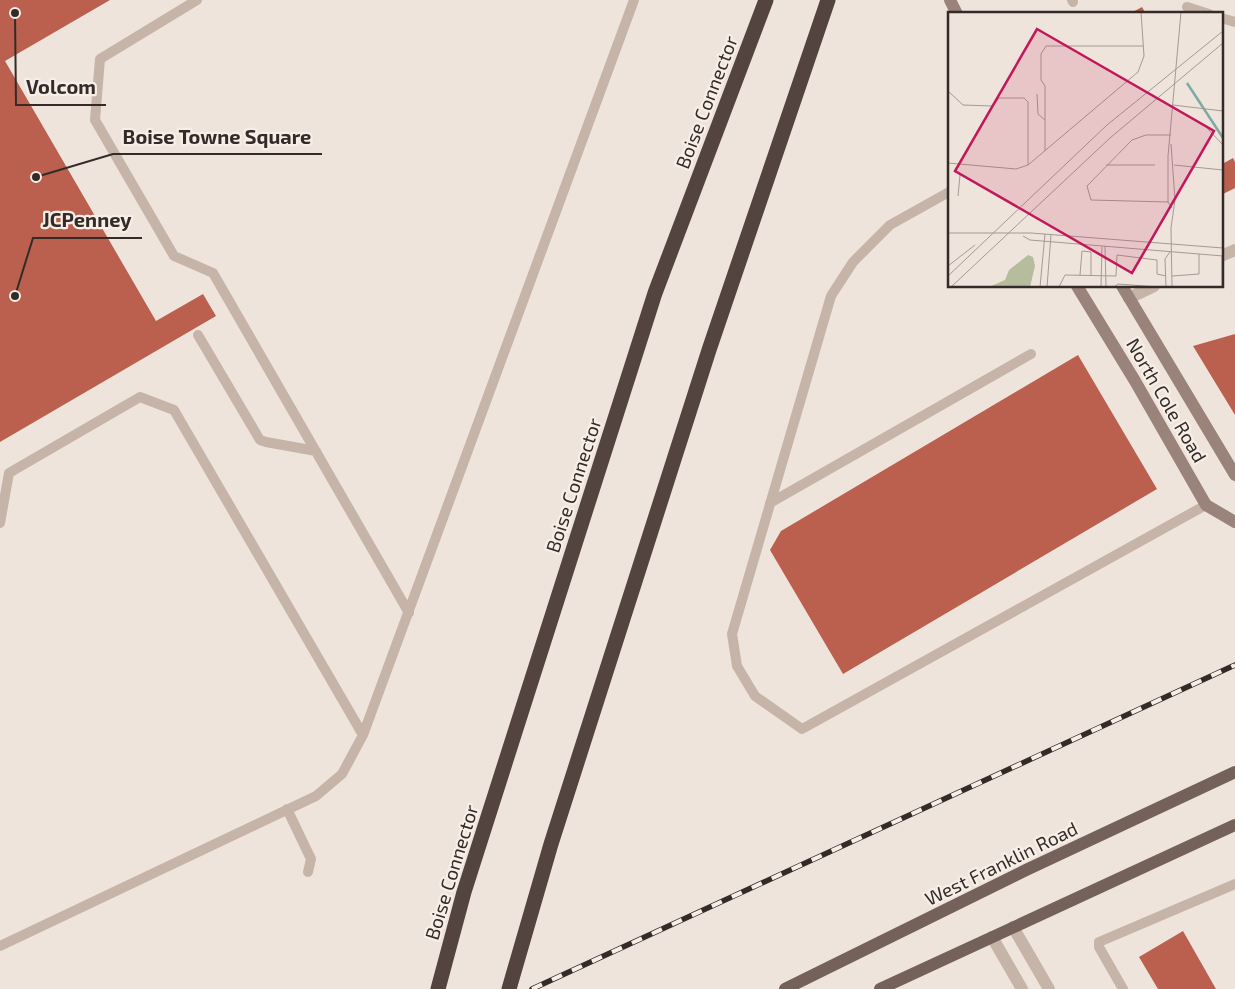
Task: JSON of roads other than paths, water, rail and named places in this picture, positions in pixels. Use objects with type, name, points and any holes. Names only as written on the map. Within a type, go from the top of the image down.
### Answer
[{"type":"highway","name":"Boise Connector","points":[[438,989],[464,892],[655,294],[766,0]]},
{"type":"highway","points":[[509,989],[551,844],[709,350],[828,0]]},
{"type":"main road","points":[[950,0],[956,12]]},
{"type":"main road","name":"North Cole Road","points":[[1078,288],[1135,380],[1206,505]]},
{"type":"main road","name":"North Cole Road","points":[[1123,288],[1235,475]]},
{"type":"main road","points":[[1206,505],[1235,522]]},
{"type":"main road","name":"West Franklin Road","points":[[785,989],[1026,870],[1235,772]]},
{"type":"main road","points":[[880,989],[1235,825]]},
{"type":"street","points":[[1222,256],[1235,250]]},
{"type":"street","points":[[1128,298],[1150,288]]},
{"type":"street","points":[[1013,927],[1049,989]]},
{"type":"street","points":[[992,937],[1022,989]]},
{"type":"lane","points":[[196,0],[100,60],[95,120],[174,256],[213,273],[410,613]]},
{"type":"lane","points":[[0,946],[316,796],[342,774],[363,735],[410,613],[634,0]]},
{"type":"lane","points":[[1187,7],[1203,12]]},
{"type":"lane","points":[[1222,18],[1235,22]]},
{"type":"lane","points":[[948,193],[890,225],[853,262],[831,296],[732,634],[737,666],[755,696],[802,730],[1206,505]]},
{"type":"lane","points":[[198,335],[260,440],[316,451]]},
{"type":"lane","points":[[770,503],[1031,354]]},
{"type":"lane","points":[[0,523],[9,473],[140,397],[174,410],[363,735]]},
{"type":"lane","points":[[287,809],[312,859],[308,872]]},
{"type":"lane","points":[[1124,989],[1099,946],[1099,942],[1102,939],[1235,884]]},
{"type":"railway","points":[[532,989],[1235,665]]},
{"type":"place","name":"Volcom","points":[[15,13]]},
{"type":"place","name":"Boise Towne Square","points":[[36,177]]},
{"type":"place","name":"JCPenney","points":[[15,296]]}]
